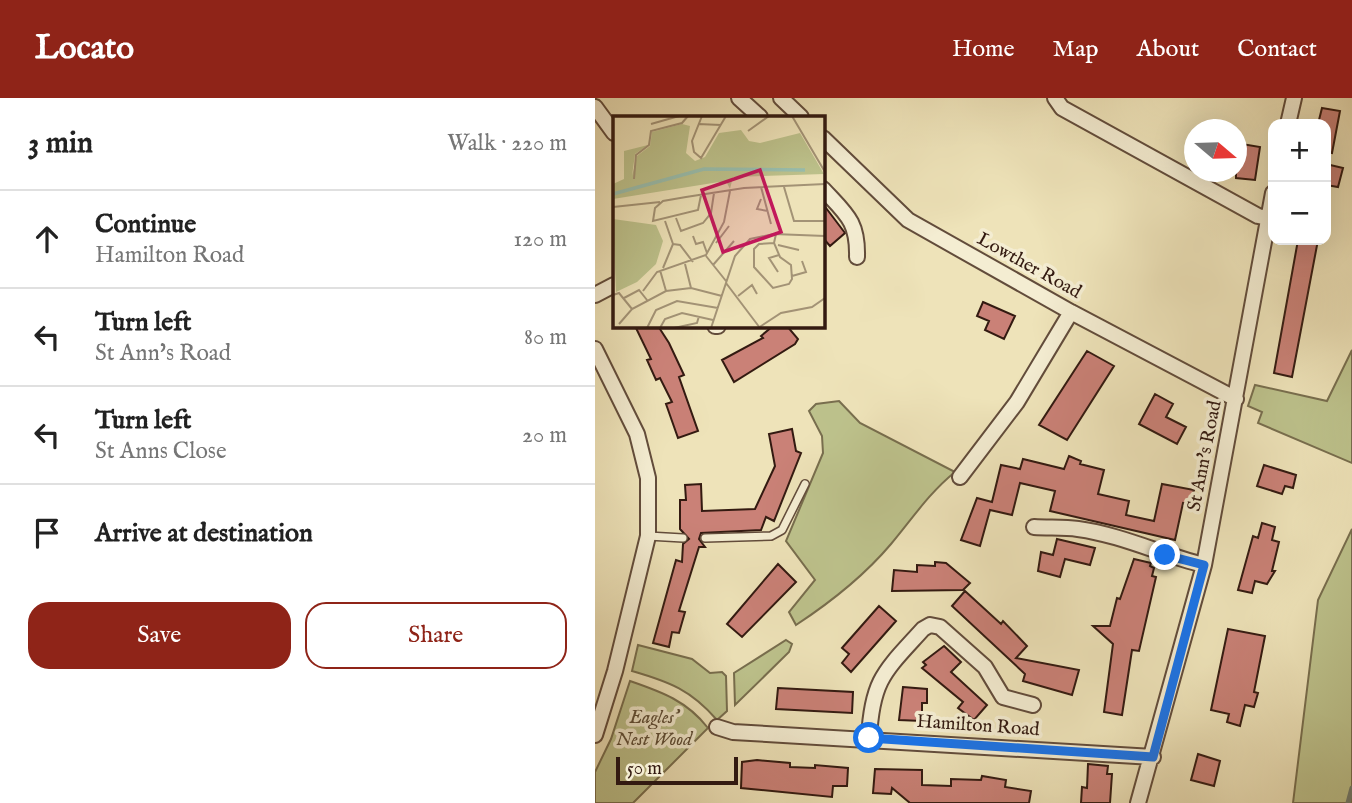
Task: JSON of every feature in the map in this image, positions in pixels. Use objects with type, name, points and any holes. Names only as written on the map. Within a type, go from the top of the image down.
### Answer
[{"type":"street","points":[[739,98],[759,116]]},
{"type":"street","points":[[781,98],[800,116]]},
{"type":"street","points":[[1055,98],[1062,108],[1258,216],[1268,218]]},
{"type":"street","points":[[1289,119],[1294,98]]},
{"type":"street","points":[[595,107],[613,132]]},
{"type":"street","name":"Lowther Road","points":[[824,139],[908,220],[1072,312],[1236,399]]},
{"type":"street","points":[[824,190],[848,217],[857,234],[857,257]]},
{"type":"street","name":"St Ann's Road","points":[[1138,803],[1153,757],[1204,565],[1268,218]]},
{"type":"street","points":[[595,295],[613,286]]},
{"type":"street","points":[[960,477],[1028,386],[1072,312]]},
{"type":"street","points":[[595,349],[637,434],[648,478],[648,536],[599,708],[595,735]]},
{"type":"street","points":[[1034,527],[1078,529],[1146,545],[1165,555],[1204,565]]},
{"type":"street","points":[[869,738],[870,708],[881,674],[923,629],[930,625],[940,627],[985,667],[1003,697],[1033,705]]},
{"type":"street","name":"Hamilton Road","points":[[717,727],[733,732],[1153,757]]},
{"type":"lane","points":[[705,538],[771,536],[782,530],[805,484]]},
{"type":"lane","points":[[648,536],[683,538]]},
{"type":"green space","points":[[1352,350],[1352,463],[1258,423],[1262,412],[1248,406],[1255,385],[1327,401]]},
{"type":"green space","points":[[839,401],[860,423],[955,472],[929,497],[870,567],[834,598],[796,625],[789,612],[815,580],[786,541],[823,453],[822,436],[809,411],[816,404]]},
{"type":"green space","points":[[1352,529],[1352,803],[1293,803],[1318,600]]},
{"type":"green space","name":"Eagles' Nest Wood","points":[[786,640],[792,644],[789,652],[735,705],[734,673]]},
{"type":"green space","name":"Eagles' Nest Wood","points":[[638,645],[692,659],[710,673],[722,672],[726,676],[727,711],[717,720],[698,701],[679,688],[632,671]]},
{"type":"green space","name":"Eagles' Nest Wood","points":[[630,681],[683,704],[708,728],[633,803],[595,803],[595,772],[611,739]]},
{"type":"building","points":[[1322,108],[1340,111],[1332,153],[1331,119],[1319,119]]},
{"type":"building","points":[[1247,145],[1260,147],[1255,180],[1247,179]]},
{"type":"building","points":[[1331,165],[1343,168],[1338,187],[1331,186]]},
{"type":"building","points":[[824,205],[845,233],[830,246],[824,239]]},
{"type":"building","points":[[1297,245],[1317,245],[1292,377],[1274,373]]},
{"type":"building","points":[[983,302],[1015,316],[1004,339],[985,330],[989,321],[977,316]]},
{"type":"building","points":[[635,327],[659,327],[669,343],[684,375],[679,377],[698,431],[678,438],[666,404],[672,402],[660,378],[656,380],[647,360],[651,359]]},
{"type":"building","points":[[772,327],[788,327],[798,339],[795,344],[734,382],[722,360],[763,338],[761,336]]},
{"type":"building","points":[[1087,351],[1114,366],[1067,440],[1039,425]]},
{"type":"building","points":[[1155,394],[1173,404],[1166,417],[1186,427],[1177,444],[1139,424]]},
{"type":"building","points":[[792,429],[796,451],[801,453],[774,521],[766,517],[761,530],[701,533],[699,539],[705,547],[699,547],[679,611],[685,612],[679,633],[672,632],[669,647],[653,643],[676,560],[682,562],[683,544],[689,539],[680,529],[680,500],[686,500],[685,485],[701,484],[702,511],[755,509],[775,466],[769,434]]},
{"type":"building","points":[[1069,456],[1081,461],[1080,464],[1104,470],[1098,494],[1129,501],[1126,515],[1154,521],[1162,484],[1194,490],[1191,505],[1183,503],[1175,540],[1050,511],[1055,491],[1020,483],[1012,515],[990,510],[980,546],[961,540],[977,498],[992,502],[1001,465],[1020,469],[1023,459],[1064,469]]},
{"type":"building","points":[[1264,465],[1296,475],[1293,488],[1285,486],[1282,494],[1257,486]]},
{"type":"building","points":[[1262,523],[1275,527],[1272,540],[1279,542],[1272,571],[1275,571],[1267,584],[1255,581],[1252,593],[1238,590],[1253,536],[1258,538]]},
{"type":"building","points":[[1057,539],[1095,548],[1090,565],[1065,559],[1060,577],[1038,571],[1041,552],[1053,555]]},
{"type":"building","points":[[1134,559],[1151,563],[1150,566],[1154,568],[1152,576],[1156,577],[1139,651],[1132,650],[1122,715],[1104,712],[1113,644],[1093,626],[1110,626],[1117,598],[1120,599]]},
{"type":"building","points":[[935,562],[946,563],[970,583],[963,590],[892,591],[894,570],[917,572],[917,565],[935,566]]},
{"type":"building","points":[[778,564],[796,582],[742,637],[727,624]]},
{"type":"building","points":[[965,591],[1001,624],[1003,621],[1027,646],[1016,658],[1079,670],[1072,695],[1023,681],[1025,674],[952,606]]},
{"type":"building","points":[[879,606],[896,621],[851,672],[842,663],[849,654],[842,648]]},
{"type":"building","points":[[1228,629],[1265,636],[1254,692],[1258,693],[1254,707],[1245,705],[1240,726],[1227,722],[1229,714],[1211,710]]},
{"type":"building","points":[[944,646],[961,662],[951,672],[987,705],[974,720],[958,708],[963,702],[922,668],[926,665],[923,662]]},
{"type":"building","points":[[903,687],[927,689],[927,703],[922,703],[922,721],[899,720]]},
{"type":"building","points":[[778,688],[853,692],[852,713],[776,709]]},
{"type":"building","points":[[1198,754],[1220,761],[1214,786],[1191,780]]},
{"type":"building","points":[[757,760],[790,763],[790,767],[815,768],[815,765],[848,768],[847,786],[833,786],[832,797],[741,788],[742,762]]},
{"type":"building","points":[[1088,764],[1108,766],[1107,774],[1112,774],[1110,803],[1081,803],[1082,787],[1087,788]]},
{"type":"building","points":[[875,769],[922,770],[922,785],[951,786],[951,779],[981,780],[982,776],[1006,780],[1005,787],[1031,791],[1029,803],[910,803],[892,788],[891,794],[873,793]]},
{"type":"waterway","points":[[1348,803],[1352,788]]},
{"type":"route","points":[[869,738],[1153,757],[1204,565],[1165,555]]}]
